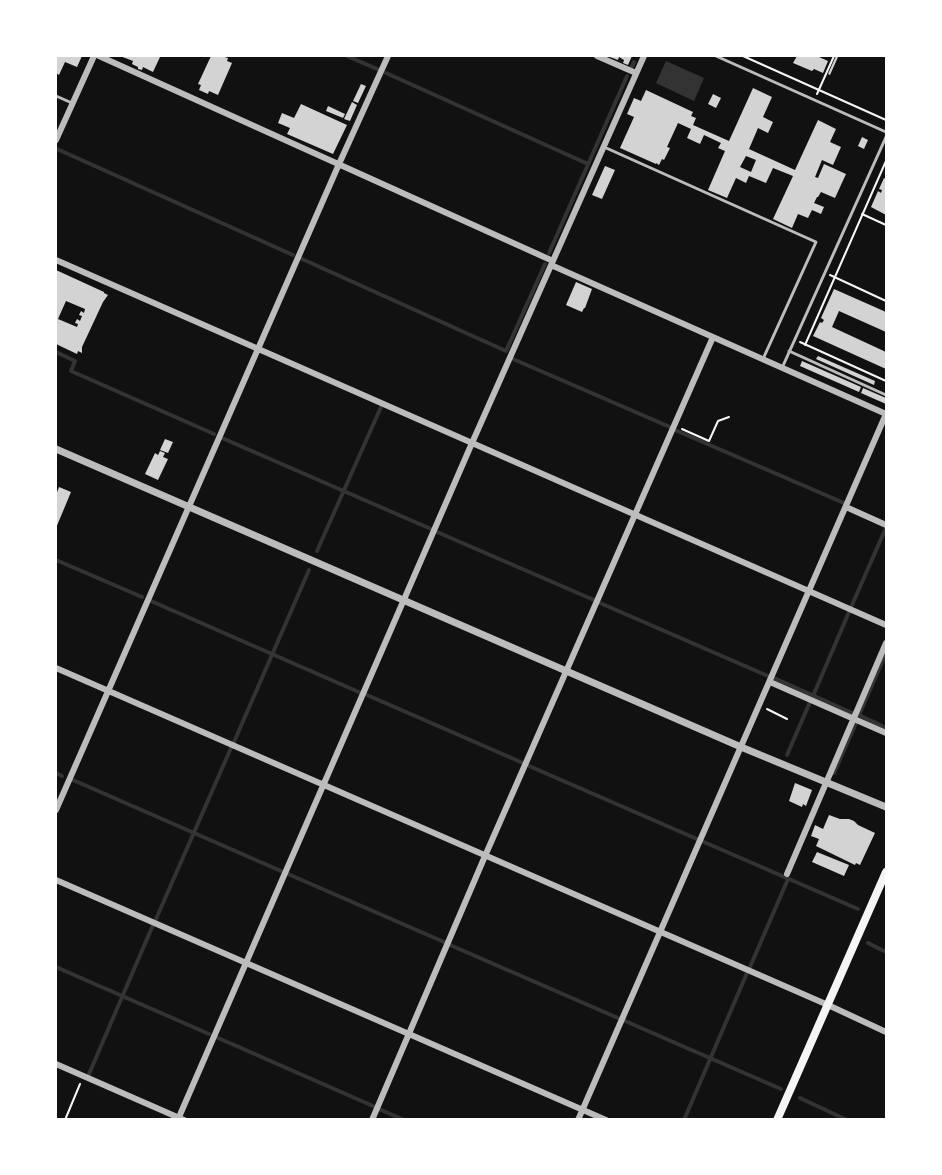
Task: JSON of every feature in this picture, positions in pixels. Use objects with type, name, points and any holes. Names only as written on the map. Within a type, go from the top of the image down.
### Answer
[{"type":"main road","points":[[777,1119],[886,872]]},
{"type":"street","points":[[56,140],[94,56]]},
{"type":"street","points":[[99,56],[886,414],[578,1119]]},
{"type":"street","points":[[56,810],[388,56]]},
{"type":"street","points":[[597,56],[636,73]]},
{"type":"street","points":[[56,1064],[181,1118],[472,443],[644,56]]},
{"type":"street","points":[[56,260],[886,625]]},
{"type":"street","points":[[372,1119],[713,337]]},
{"type":"street","points":[[56,449],[741,747],[886,807]]},
{"type":"street","points":[[846,507],[886,525]]},
{"type":"street","points":[[787,874],[886,643]]},
{"type":"street","points":[[56,668],[886,1032]]},
{"type":"street","points":[[770,682],[886,733]]},
{"type":"street","points":[[56,880],[606,1119]]},
{"type":"lane","points":[[716,56],[886,132]]},
{"type":"lane","points":[[56,96],[72,103]]},
{"type":"lane","points":[[782,368],[886,137]]},
{"type":"lane","points":[[603,147],[816,242],[763,359]]},
{"type":"lane","points":[[789,351],[886,395]]},
{"type":"path","points":[[743,56],[886,120]]},
{"type":"path","points":[[814,100],[834,56]]},
{"type":"path","points":[[805,345],[886,161]]},
{"type":"path","points":[[853,210],[886,225]]},
{"type":"path","points":[[825,273],[886,301]]},
{"type":"path","points":[[794,340],[886,381]]},
{"type":"path","points":[[674,425],[710,441],[718,421],[729,417]]},
{"type":"path","points":[[759,705],[787,719]]},
{"type":"path","points":[[65,1119],[84,1076]]},
{"type":"shaded area","points":[[666,61],[704,78],[694,101],[656,83]]},
{"type":"building","points":[[56,56],[82,56],[77,67],[65,62],[59,75],[56,73]]},
{"type":"building","points":[[120,56],[160,57],[153,72],[143,67],[142,70],[138,69],[132,64],[133,61]]},
{"type":"building","points":[[211,56],[228,58],[227,61],[232,63],[218,95],[199,90],[201,85],[198,84]]},
{"type":"building","points":[[607,56],[632,56],[628,65],[623,63],[624,60],[619,57],[618,60]]},
{"type":"building","points":[[797,56],[820,56],[828,61],[823,73],[793,63]]},
{"type":"building","points":[[836,56],[838,57],[830,75],[828,74]]},
{"type":"building","points":[[361,84],[366,86],[358,103],[353,101]]},
{"type":"building","points":[[753,88],[772,97],[763,117],[773,122],[768,133],[758,128],[749,149],[795,170],[818,120],[836,129],[830,142],[841,147],[833,165],[822,160],[815,177],[818,178],[824,164],[846,174],[835,198],[821,192],[817,197],[814,203],[824,207],[821,214],[812,210],[808,218],[798,214],[792,228],[773,219],[793,176],[773,168],[766,183],[749,176],[746,183],[736,178],[727,198],[708,190],[725,151],[718,148],[721,143],[704,135],[700,144],[687,138],[691,129],[678,123],[667,147],[670,148],[659,165],[620,148],[634,117],[627,114],[634,98],[641,101],[646,90],[693,112],[691,116],[696,118],[693,125],[729,141]],"holes":[[[746,156],[756,160],[751,172],[740,167]]]},
{"type":"building","points":[[713,94],[721,98],[716,108],[708,104]]},
{"type":"building","points":[[352,102],[357,105],[350,121],[344,119]]},
{"type":"building","points":[[301,104],[347,125],[333,154],[287,134],[290,128],[278,123],[282,113],[294,118]]},
{"type":"building","points":[[328,106],[345,114],[343,118],[326,111]]},
{"type":"building","points":[[862,137],[868,140],[864,149],[858,146]]},
{"type":"building","points":[[605,166],[615,170],[602,199],[592,195]]},
{"type":"building","points":[[884,178],[886,179],[886,215],[871,207],[878,191],[881,193],[882,190],[879,189]]},
{"type":"building","points":[[56,270],[108,295],[82,347],[82,353],[78,351],[77,354],[56,344]],"holes":[[[66,301],[85,309],[84,313],[81,311],[79,315],[82,316],[80,321],[77,319],[75,323],[78,324],[77,327],[58,319]]]},
{"type":"building","points":[[576,282],[592,289],[582,312],[566,305]]},
{"type":"building","points":[[834,289],[886,312],[886,332],[839,311],[832,327],[886,352],[886,369],[813,336],[820,322],[824,320],[821,318]]},
{"type":"building","points":[[818,356],[875,381],[874,385],[816,359]]},
{"type":"building","points":[[802,361],[861,387],[859,392],[800,366]]},
{"type":"building","points":[[863,388],[886,398],[886,404],[861,393]]},
{"type":"building","points":[[165,439],[173,442],[168,453],[160,450]]},
{"type":"building","points":[[160,451],[165,453],[163,457],[168,459],[158,480],[145,474],[155,453],[158,455]]},
{"type":"building","points":[[59,487],[71,492],[56,528],[56,495]]},
{"type":"building","points":[[795,783],[812,790],[806,806],[803,804],[802,807],[789,801]]},
{"type":"building","points":[[829,815],[849,819],[875,833],[860,865],[856,863],[855,865],[816,846],[819,839],[811,836],[815,825],[823,829]]},
{"type":"building","points":[[817,852],[849,865],[844,876],[812,862]]},
{"type":"waterway","points":[[347,56],[377,69]]},
{"type":"waterway","points":[[632,66],[634,62]]},
{"type":"waterway","points":[[386,73],[588,164]]},
{"type":"waterway","points":[[549,253],[627,76]]},
{"type":"waterway","points":[[57,149],[293,255]]},
{"type":"waterway","points":[[302,259],[506,351],[545,264]]},
{"type":"waterway","points":[[56,352],[75,361],[71,371],[214,434]]},
{"type":"waterway","points":[[513,359],[670,427]]},
{"type":"waterway","points":[[317,551],[381,407]]},
{"type":"waterway","points":[[675,430],[844,503]]},
{"type":"waterway","points":[[222,438],[431,529]]},
{"type":"waterway","points":[[852,605],[885,530]]},
{"type":"waterway","points":[[437,532],[594,600]]},
{"type":"waterway","points":[[56,560],[142,597]]},
{"type":"waterway","points":[[234,742],[309,570]]},
{"type":"waterway","points":[[151,601],[361,693]]},
{"type":"waterway","points":[[600,603],[768,676]]},
{"type":"waterway","points":[[813,696],[849,612]]},
{"type":"waterway","points":[[886,653],[859,715],[886,728]]},
{"type":"waterway","points":[[774,678],[852,713]]},
{"type":"waterway","points":[[367,695],[523,763]]},
{"type":"waterway","points":[[787,755],[810,702]]},
{"type":"waterway","points":[[834,773],[856,723]]},
{"type":"waterway","points":[[156,919],[231,748]]},
{"type":"waterway","points":[[529,766],[697,839]]},
{"type":"waterway","points":[[56,773],[62,776]]},
{"type":"waterway","points":[[73,780],[281,871]]},
{"type":"waterway","points":[[704,842],[858,909]]},
{"type":"waterway","points":[[288,874],[444,942]]},
{"type":"waterway","points":[[750,967],[788,879]]},
{"type":"waterway","points":[[89,1074],[153,925]]},
{"type":"waterway","points":[[868,943],[886,952]]},
{"type":"waterway","points":[[450,945],[618,1018]]},
{"type":"waterway","points":[[56,967],[209,1034]]},
{"type":"waterway","points":[[684,1120],[747,973]]},
{"type":"waterway","points":[[625,1021],[781,1089]]},
{"type":"waterway","points":[[216,1037],[373,1106]]},
{"type":"waterway","points":[[800,1098],[847,1120]]},
{"type":"waterway","points":[[379,1109],[404,1120]]}]
